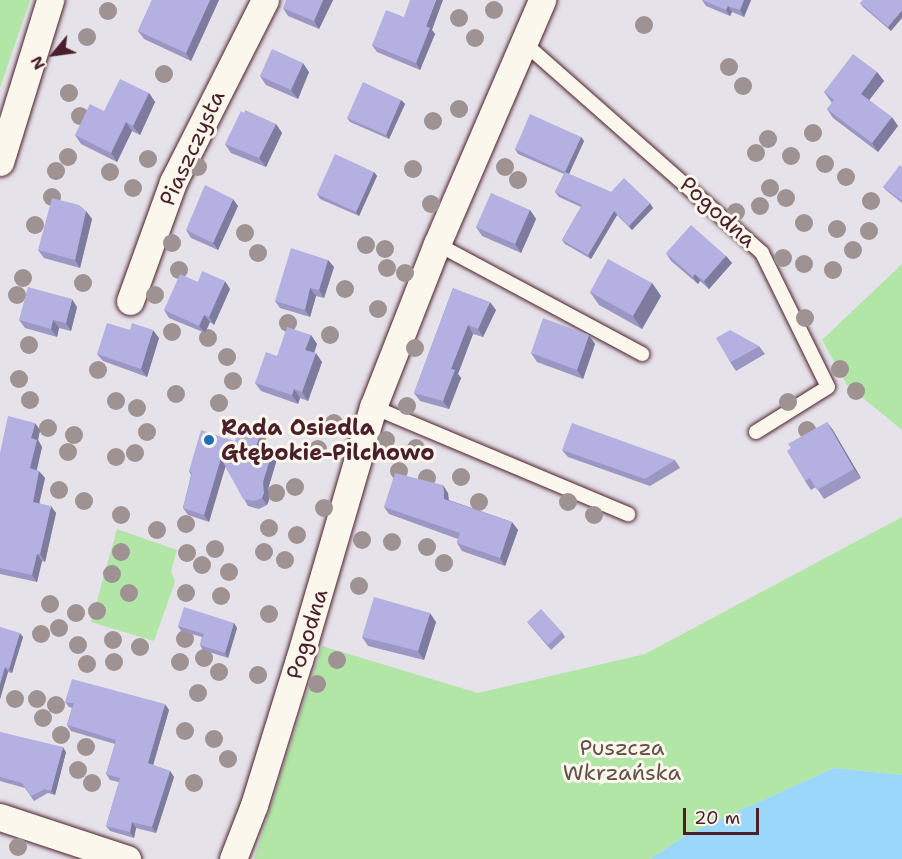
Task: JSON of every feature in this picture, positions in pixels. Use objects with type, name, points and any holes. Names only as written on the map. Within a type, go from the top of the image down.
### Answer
[{"type":"street","points":[[0,162],[50,0]]},
{"type":"street","name":"Piaszczysta","points":[[130,300],[173,182],[265,0]]},
{"type":"street","name":"Pogodna","points":[[233,859],[254,805],[289,693],[373,407],[437,244],[543,0]]},
{"type":"street","points":[[0,817],[127,859]]},
{"type":"lane","name":"Pogodna","points":[[524,43],[762,253],[828,387],[756,432]]},
{"type":"lane","points":[[437,244],[642,354]]},
{"type":"lane","points":[[373,407],[628,514]]},
{"type":"green space","points":[[0,0],[30,0],[0,88]]},
{"type":"green space","points":[[902,264],[902,430],[847,385],[822,340]]},
{"type":"green space","name":"Puszcza Wkrzańska","points":[[902,517],[902,775],[834,768],[688,834],[650,859],[254,859],[322,646],[478,693],[645,654]]},
{"type":"green space","points":[[117,529],[177,550],[171,571],[175,582],[154,641],[91,622]]},
{"type":"water","points":[[834,768],[902,775],[902,859],[650,859],[688,834]]},
{"type":"building","points":[[152,0],[210,0],[186,53],[138,31]]},
{"type":"building","points":[[286,0],[323,0],[314,21],[283,8]]},
{"type":"building","points":[[410,0],[436,0],[426,26],[430,28],[416,63],[372,45],[386,10],[404,17]]},
{"type":"building","points":[[702,0],[744,0],[740,10],[728,6],[726,10]]},
{"type":"building","points":[[863,0],[902,0],[902,10],[888,27],[860,3]]},
{"type":"building","points":[[272,49],[303,63],[291,90],[260,76]]},
{"type":"building","points":[[853,54],[877,72],[861,94],[892,117],[872,143],[827,109],[834,100],[824,92]]},
{"type":"building","points":[[120,79],[149,93],[133,126],[126,122],[111,153],[75,135],[90,104],[104,111]]},
{"type":"building","points":[[363,82],[401,100],[386,135],[347,118]]},
{"type":"building","points":[[245,110],[276,124],[259,158],[225,144],[241,111],[244,113]]},
{"type":"building","points":[[530,114],[581,137],[565,172],[515,149]]},
{"type":"building","points":[[335,154],[374,172],[356,212],[317,194]]},
{"type":"building","points":[[900,165],[902,167],[902,201],[883,187]]},
{"type":"building","points":[[565,172],[611,192],[624,178],[650,203],[629,226],[614,211],[588,255],[562,240],[582,205],[555,192]]},
{"type":"building","points":[[205,185],[233,199],[213,243],[186,230]]},
{"type":"building","points":[[491,193],[530,210],[515,244],[476,227]]},
{"type":"building","points":[[52,198],[79,205],[86,211],[75,260],[38,250]]},
{"type":"building","points":[[691,225],[726,256],[704,281],[695,274],[693,277],[666,253]]},
{"type":"building","points":[[291,248],[328,260],[319,290],[310,288],[305,310],[275,301]]},
{"type":"building","points":[[608,259],[652,283],[633,316],[590,292]]},
{"type":"building","points":[[202,271],[225,281],[209,317],[204,315],[199,326],[164,310],[180,274],[198,282]]},
{"type":"building","points":[[28,287],[72,299],[66,323],[53,320],[51,329],[19,320]]},
{"type":"building","points":[[453,288],[490,302],[478,329],[468,325],[451,369],[455,370],[443,401],[414,393]]},
{"type":"building","points":[[543,318],[589,335],[577,370],[531,353]]},
{"type":"building","points":[[107,323],[130,330],[132,323],[153,330],[141,369],[97,354]]},
{"type":"building","points":[[287,327],[311,335],[305,350],[316,353],[302,392],[294,389],[292,395],[255,383],[266,352],[277,356]]},
{"type":"building","points":[[730,330],[759,346],[730,362],[716,338]]},
{"type":"building","points":[[8,416],[35,423],[31,438],[37,440],[30,468],[39,471],[33,502],[51,506],[40,554],[37,554],[32,575],[0,568],[0,453]]},
{"type":"building","points":[[827,422],[854,469],[817,490],[810,478],[805,481],[787,451],[791,448],[788,444]]},
{"type":"building","points":[[572,423],[675,460],[645,479],[562,450]]},
{"type":"building","points":[[201,430],[235,441],[238,431],[259,438],[256,447],[272,452],[263,482],[262,498],[254,501],[243,499],[221,458],[204,515],[183,508],[192,473],[189,471]]},
{"type":"building","points":[[395,473],[443,485],[444,499],[512,522],[500,558],[457,543],[460,533],[384,507]]},
{"type":"building","points":[[374,597],[430,613],[418,651],[362,637]]},
{"type":"building","points":[[184,607],[234,623],[225,653],[200,645],[204,634],[178,626]]},
{"type":"building","points":[[541,609],[562,632],[548,645],[527,622]]},
{"type":"building","points":[[0,627],[20,633],[9,669],[5,667],[0,684]]},
{"type":"building","points":[[72,679],[165,704],[148,763],[170,771],[152,827],[132,822],[130,832],[106,826],[120,778],[106,774],[116,740],[67,725],[74,703],[65,702]]},
{"type":"building","points":[[0,732],[63,747],[51,791],[45,789],[31,796],[22,783],[0,777]]},
{"type":"place","name":"Rada Osiedla Głębokie-Pilchowo","points":[[209,440]]}]
